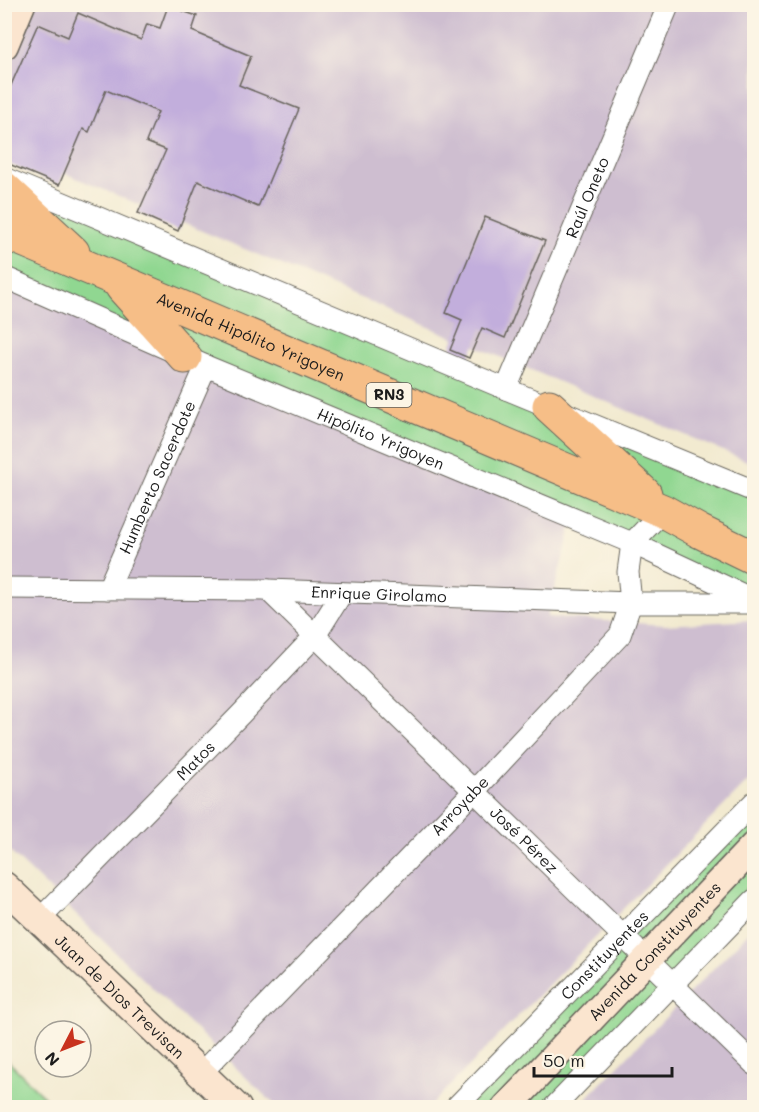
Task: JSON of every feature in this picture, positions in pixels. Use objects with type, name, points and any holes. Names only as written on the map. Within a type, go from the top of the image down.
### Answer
[{"type":"highway","points":[[4,188],[103,274],[196,362]]},
{"type":"highway","name":"Avenida Hipólito Yrigoyen","points":[[4,232],[663,511],[754,558]]},
{"type":"highway","points":[[549,406],[663,511]]},
{"type":"highway","name":"Avenida Hipólito Yrigoyen","points":[[663,511],[754,534]]},
{"type":"street","points":[[4,45],[21,4]]},
{"type":"street","name":"Raúl Oneto","points":[[506,389],[669,4]]},
{"type":"street","points":[[4,178],[506,389],[754,490]]},
{"type":"street","name":"Hipólito Yrigoyen","points":[[4,277],[196,362],[632,543],[754,602]]},
{"type":"street","name":"Humberto Sacerdote","points":[[108,589],[196,362]]},
{"type":"street","points":[[632,543],[663,511]]},
{"type":"street","name":"Arroyabe","points":[[201,1073],[620,635],[631,603],[628,572],[632,543]]},
{"type":"street","name":"Enrique Girolamo","points":[[4,588],[268,590],[631,603],[754,602]]},
{"type":"street","name":"José Pérez","points":[[268,590],[754,1064]]},
{"type":"street","name":"Matos","points":[[40,919],[315,636],[342,593]]},
{"type":"street","name":"Constituyentes","points":[[455,1107],[754,802]]},
{"type":"street","name":"Avenida Constituyentes","points":[[506,1107],[754,846]]},
{"type":"street","name":"Juan de Dios Trevisan","points":[[4,886],[237,1107]]},
{"type":"street","points":[[553,1107],[754,900]]},
{"type":"shaded area","points":[[4,5],[754,5],[754,464],[5,148]]},
{"type":"shaded area","points":[[4,286],[572,524],[547,617],[665,625],[754,620],[754,775],[429,1107],[277,1107],[5,847]]},
{"type":"shaded area","points":[[754,927],[754,1107],[578,1107]]},
{"type":"green space","points":[[5,178],[754,491],[754,600],[5,277]]},
{"type":"green space","points":[[754,802],[754,900],[553,1107],[455,1108]]},
{"type":"green space","points":[[5,1058],[54,1107],[5,1107]]},
{"type":"building","points":[[168,6],[197,16],[192,31],[251,56],[239,85],[299,109],[258,207],[198,181],[178,231],[138,213],[166,150],[146,142],[158,112],[106,90],[89,132],[83,129],[59,185],[4,162],[4,101],[38,24],[68,37],[78,13],[141,40],[147,24],[160,28]]},
{"type":"building","points":[[485,217],[545,241],[505,338],[482,328],[469,358],[450,350],[462,320],[446,313]]}]
